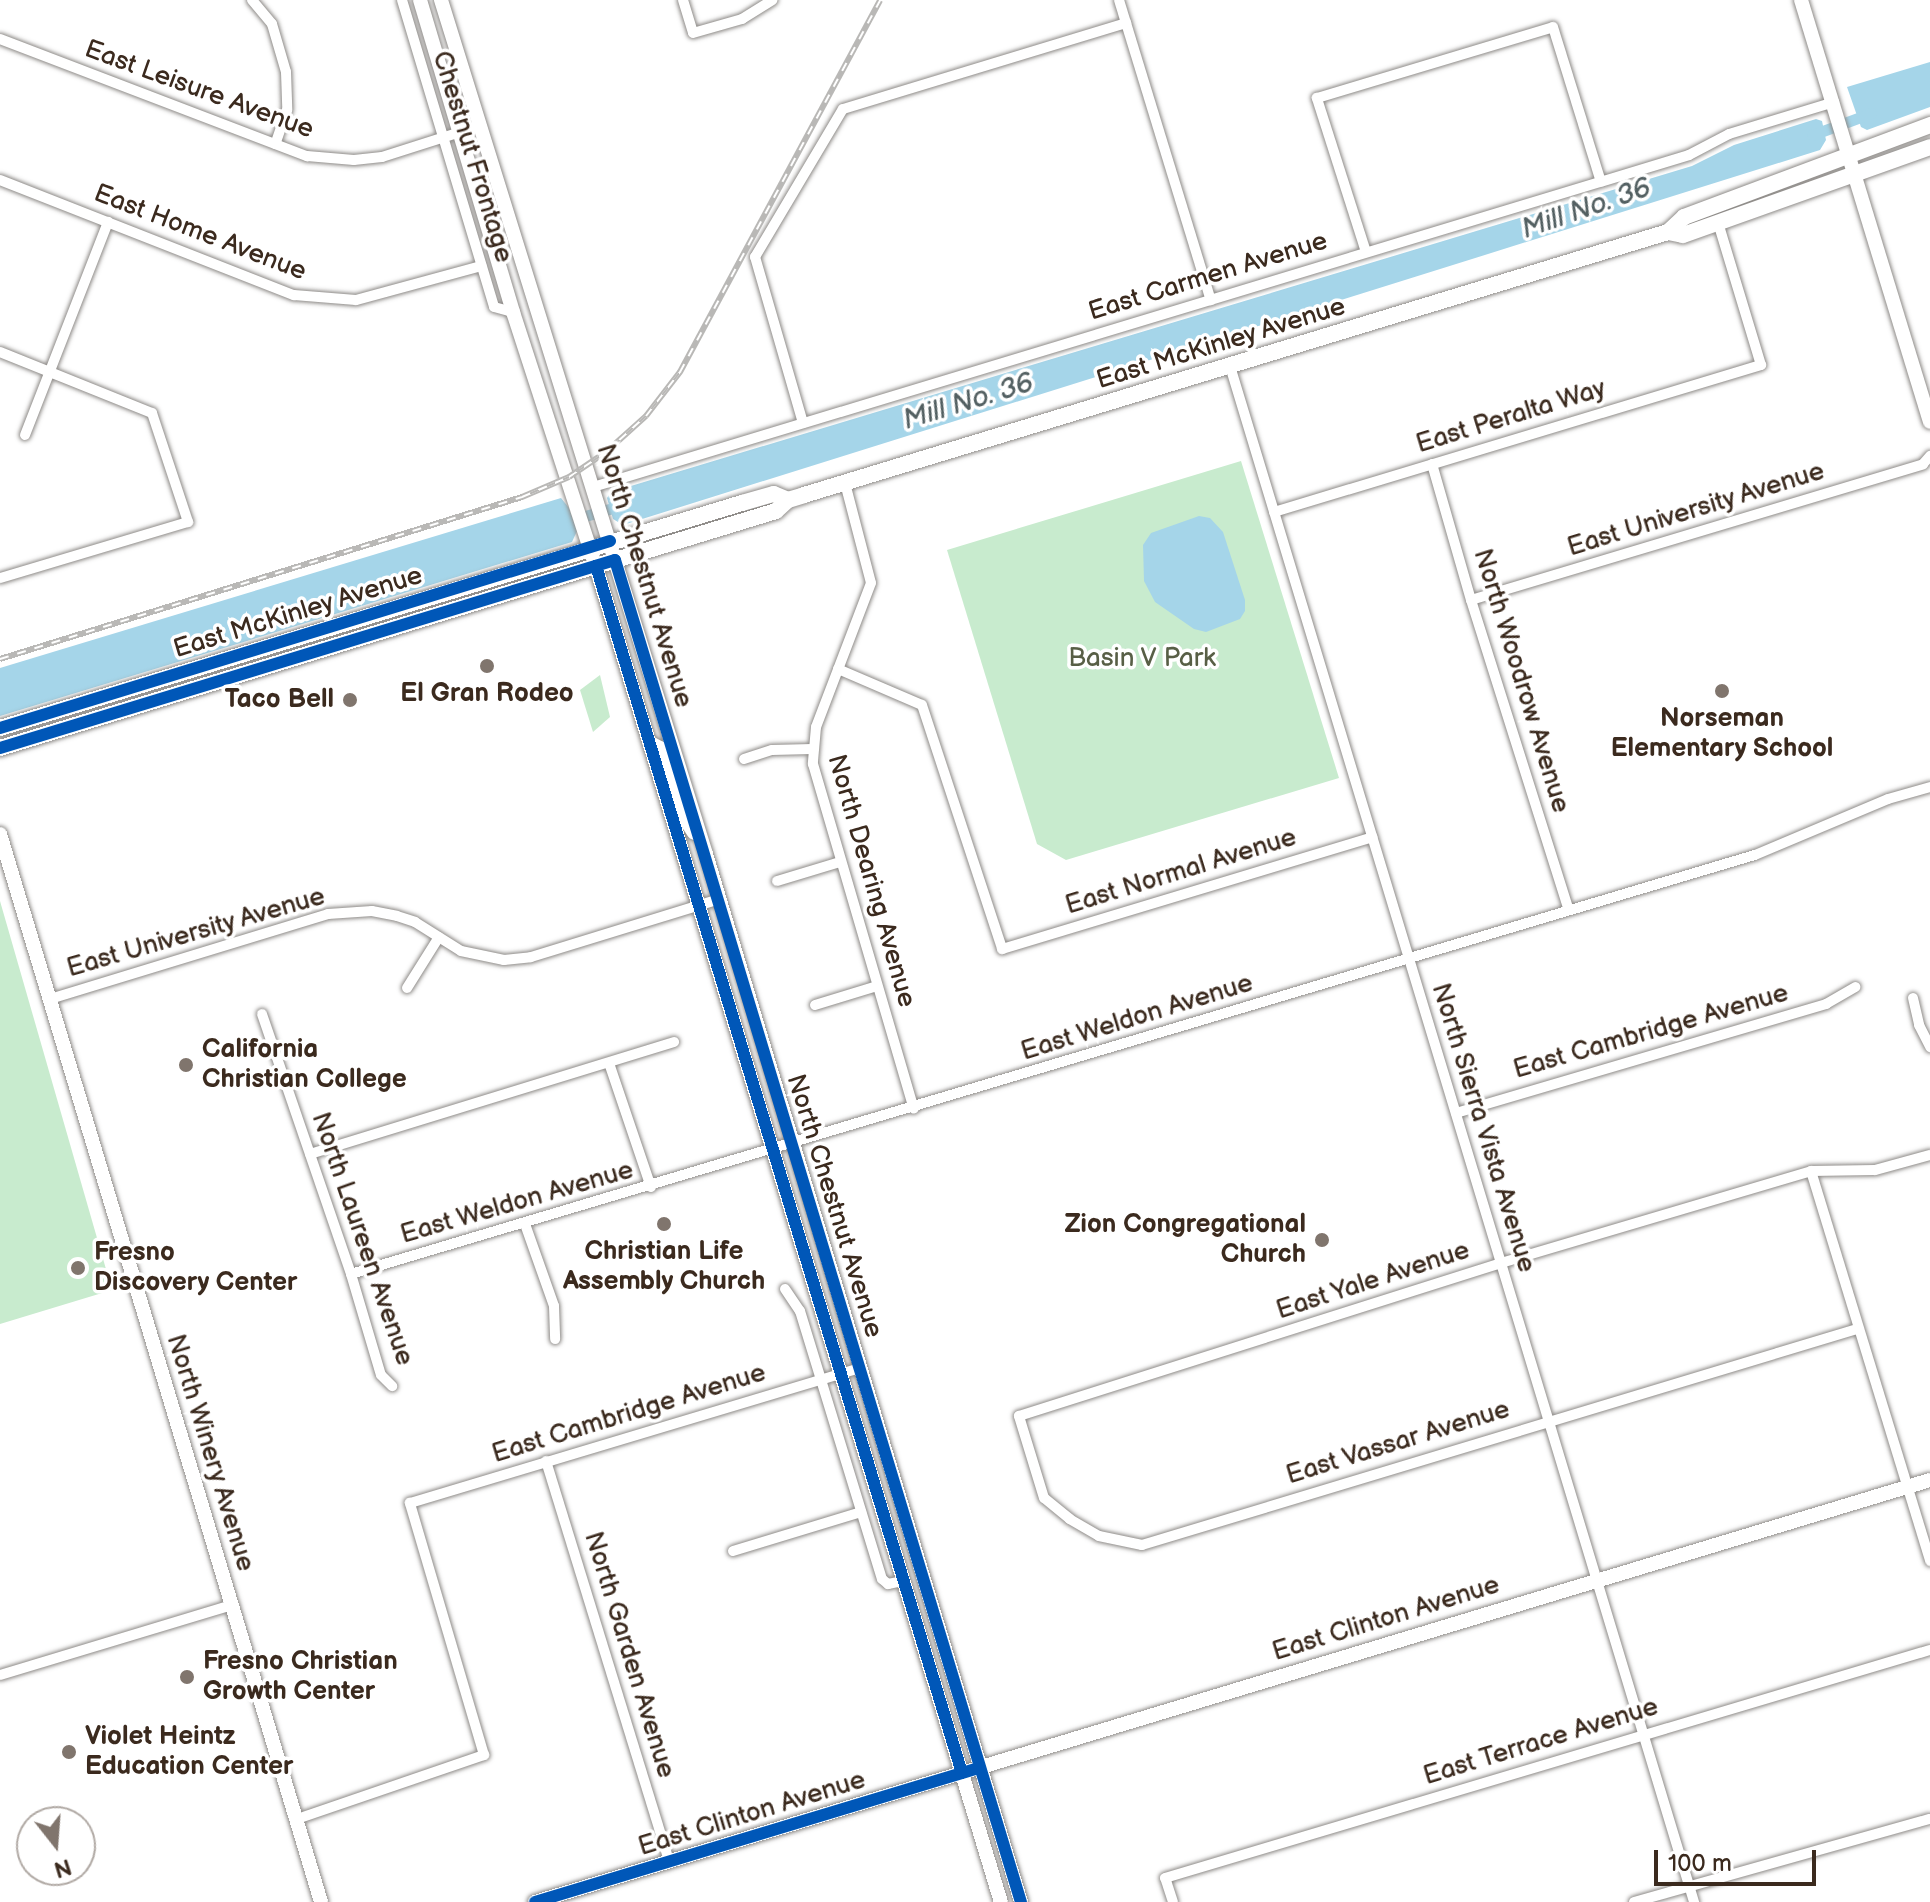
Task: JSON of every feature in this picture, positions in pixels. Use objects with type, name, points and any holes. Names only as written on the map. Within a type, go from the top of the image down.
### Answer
[{"type":"main road","name":"North Chestnut Avenue","points":[[420,0],[513,312],[585,528],[1001,1902]]},
{"type":"main road","name":"North Chestnut Avenue","points":[[441,0],[706,854],[1021,1902]]},
{"type":"main road","points":[[1801,0],[1930,422]]},
{"type":"main road","name":"East McKinley Avenue","points":[[0,748],[776,511],[788,500],[1668,232],[1684,217],[1847,147],[1930,125]]},
{"type":"main road","name":"East McKinley Avenue","points":[[1668,232],[1683,235],[1930,147]]},
{"type":"main road","points":[[494,247],[507,262],[518,294],[532,300]]},
{"type":"main road","points":[[566,467],[593,487]]},
{"type":"main road","name":"East McKinley Avenue","points":[[0,728],[610,541],[774,494],[788,500]]},
{"type":"main road","points":[[287,660],[295,648],[408,613],[454,589]]},
{"type":"main road","points":[[649,742],[660,748],[665,756],[683,816],[706,854]]},
{"type":"main road","name":"North Winery Avenue","points":[[0,834],[321,1902]]},
{"type":"main road","name":"East Clinton Avenue","points":[[535,1902],[1930,1480]]},
{"type":"street","points":[[252,0],[272,24],[288,81],[287,110],[275,144]]},
{"type":"street","name":"Chestnut Frontage","points":[[402,0],[494,307],[513,312]]},
{"type":"street","points":[[683,0],[693,33],[742,19],[772,0]]},
{"type":"street","points":[[1119,0],[1211,300]]},
{"type":"street","points":[[803,423],[755,257],[843,109],[1126,23]]},
{"type":"street","points":[[1366,252],[1317,98],[1553,27],[1601,182]]},
{"type":"street","name":"East Leisure Avenue","points":[[0,39],[307,156],[354,160],[382,157],[479,126]]},
{"type":"street","name":"East Carmen Avenue","points":[[593,487],[1689,155],[1729,134],[1834,102]]},
{"type":"street","name":"East Home Avenue","points":[[0,180],[294,295],[326,300],[356,300],[481,266]]},
{"type":"street","points":[[25,435],[108,222]]},
{"type":"street","name":"East Peralta Way","points":[[1274,512],[1761,365],[1718,223]]},
{"type":"street","points":[[0,352],[152,413],[188,522],[0,578]]},
{"type":"street","name":"North Sierra Vista Avenue","points":[[1230,366],[1694,1902]]},
{"type":"street","name":"East University Avenue","points":[[1471,600],[1923,464],[1930,456]]},
{"type":"street","name":"North Woodrow Avenue","points":[[1432,464],[1471,600],[1569,910]]},
{"type":"street","name":"North Dearing Avenue","points":[[845,483],[871,583],[812,749],[815,778],[914,1109]]},
{"type":"street","name":"East Normal Avenue","points":[[838,669],[922,705],[1002,949],[1372,837]]},
{"type":"street","points":[[744,759],[772,750],[812,749]]},
{"type":"street","name":"East Weldon Avenue","points":[[351,1274],[914,1109],[1755,855],[1888,799],[1930,787]]},
{"type":"street","points":[[777,881],[840,862]]},
{"type":"street","name":"East University Avenue","points":[[50,999],[328,914],[372,911],[397,916],[479,957],[504,960],[531,957],[719,899]]},
{"type":"street","points":[[407,988],[439,937]]},
{"type":"street","points":[[815,1005],[877,986]]},
{"type":"street","name":"East Cambridge Avenue","points":[[1456,1113],[1826,1004],[1856,987]]},
{"type":"street","points":[[1913,998],[1919,1025],[1930,1047]]},
{"type":"street","name":"North Laureen Avenue","points":[[262,1014],[351,1274],[381,1375],[392,1386]]},
{"type":"street","points":[[310,1154],[674,1042]]},
{"type":"street","points":[[609,1063],[651,1187]]},
{"type":"street","name":"East Yale Avenue","points":[[1019,1416],[1501,1263],[1811,1171],[1875,1170],[1930,1155]]},
{"type":"street","points":[[1811,1171],[1930,1561]]},
{"type":"street","points":[[525,1224],[554,1306],[555,1339]]},
{"type":"street","points":[[785,1289],[797,1303],[882,1579],[888,1584],[904,1581]]},
{"type":"street","name":"East Vassar Avenue","points":[[1019,1416],[1044,1498],[1070,1519],[1099,1536],[1142,1545],[1548,1419],[1857,1329]]},
{"type":"street","name":"East Cambridge Avenue","points":[[297,1819],[484,1755],[410,1503],[860,1368]]},
{"type":"street","name":"North Garden Avenue","points":[[546,1461],[669,1862]]},
{"type":"street","points":[[733,1551],[861,1512]]},
{"type":"street","points":[[0,1675],[232,1605]]},
{"type":"street","name":"East Terrace Avenue","points":[[1173,1902],[1165,1878],[1930,1650]]},
{"type":"street","points":[[1634,1902],[1930,1819]]},
{"type":"green space","name":"Basin V Park","points":[[1241,461],[1339,778],[1066,860],[1037,844],[947,550]]},
{"type":"green space","points":[[600,675],[610,717],[593,732],[580,690]]},
{"type":"green space","points":[[0,901],[112,1290],[0,1324]]},
{"type":"water","points":[[1930,62],[1930,107],[1867,130],[1861,127],[1847,87]]},
{"type":"water","points":[[1816,119],[1822,121],[1826,140],[1820,150],[623,525],[613,519],[607,498],[611,492],[1692,166],[1734,145]]},
{"type":"water","points":[[561,498],[569,508],[577,531],[572,542],[0,716],[0,668]]},
{"type":"water","points":[[1199,516],[1210,518],[1223,532],[1245,600],[1245,611],[1240,619],[1206,632],[1194,629],[1155,602],[1144,581],[1143,545],[1151,533]]},
{"type":"waterway","name":"Mill No. 36","points":[[1812,135],[1871,113]]},
{"type":"waterway","name":"Mill No. 36","points":[[575,519],[623,505]]},
{"type":"railway","points":[[0,659],[522,497],[569,477],[606,452],[646,416],[680,372],[880,0]]},
{"type":"cycle path","points":[[0,728],[610,541]]},
{"type":"cycle path","points":[[0,748],[615,560],[1021,1902]]},
{"type":"cycle path","points":[[596,566],[962,1773]]},
{"type":"cycle path","points":[[535,1902],[975,1769]]},
{"type":"place","name":"El Gran Rodeo","points":[[487,666]]},
{"type":"place","name":"Norseman Elementary School","points":[[1722,691]]},
{"type":"place","name":"Taco Bell","points":[[350,700]]},
{"type":"place","name":"California Christian College","points":[[186,1065]]},
{"type":"place","name":"Christian Life Assembly Church","points":[[664,1224]]},
{"type":"place","name":"Zion Congregational Church","points":[[1322,1240]]},
{"type":"place","name":"Fresno Discovery Center","points":[[78,1268]]},
{"type":"place","name":"Fresno Christian Growth Center","points":[[187,1677]]},
{"type":"place","name":"Violet Heintz Education Center","points":[[69,1752]]}]
